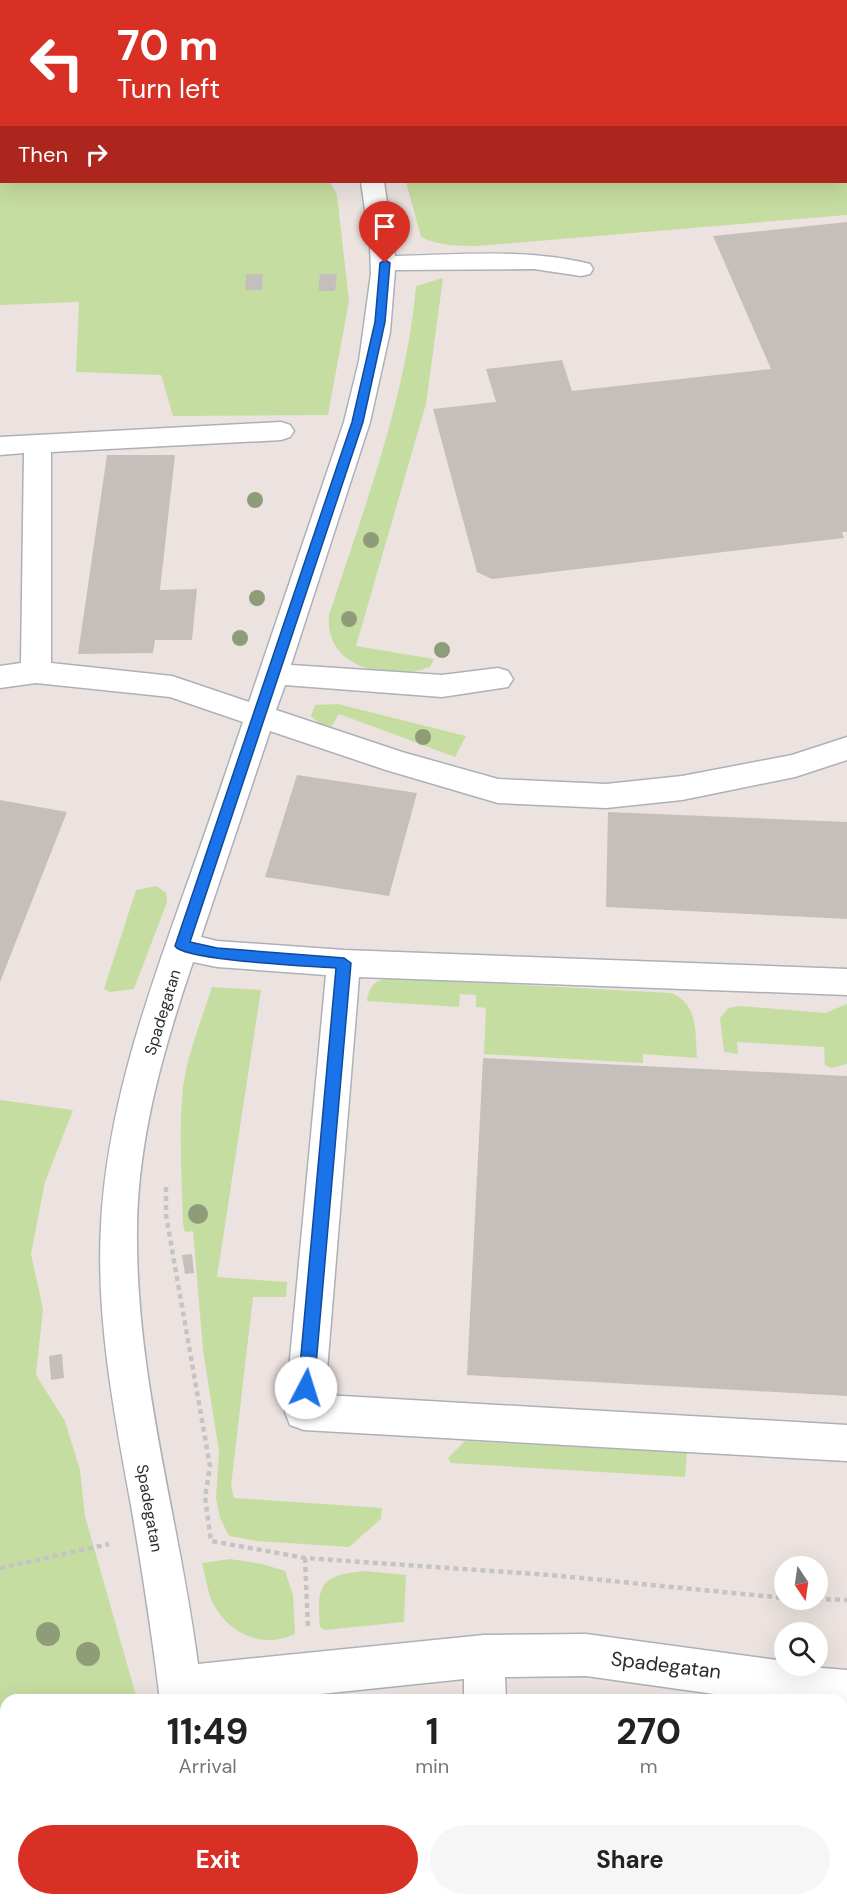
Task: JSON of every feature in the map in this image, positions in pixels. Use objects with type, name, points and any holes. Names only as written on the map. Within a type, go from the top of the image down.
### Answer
[{"type":"street","name":"Spadegatan","points":[[372,183],[382,230],[385,263],[380,322],[360,412],[153,1036],[125,1149],[119,1226],[120,1279],[138,1440],[181,1693],[484,1656],[586,1655],[847,1691]]},
{"type":"street","points":[[385,263],[534,262],[581,269]]},
{"type":"street","points":[[0,446],[281,431]]},
{"type":"street","points":[[36,672],[38,443]]},
{"type":"street","points":[[0,677],[36,672],[172,687],[259,718],[498,791],[606,796],[682,788],[795,766],[847,748]]},
{"type":"street","points":[[274,673],[316,679],[442,686],[498,679]]},
{"type":"street","points":[[182,946],[217,954],[344,963],[847,982]]},
{"type":"street","points":[[344,963],[304,1412],[847,1443]]},
{"type":"street","points":[[484,1656],[485,1694]]},
{"type":"path","points":[[165,1177],[166,1215],[210,1466],[205,1497],[211,1541],[305,1558],[550,1575],[774,1597]]},
{"type":"path","points":[[0,1568],[109,1544]]},
{"type":"path","points":[[828,1599],[847,1600]]},
{"type":"green space","points":[[0,183],[331,183],[337,195],[349,301],[328,415],[173,416],[161,375],[76,372],[79,302],[0,305]]},
{"type":"green space","points":[[406,183],[847,183],[847,215],[477,246],[442,244],[421,237]]},
{"type":"green space","points":[[443,278],[426,404],[356,646],[434,659],[430,667],[414,671],[396,673],[379,671],[362,667],[348,659],[337,648],[330,633],[329,615],[382,453],[393,412],[411,328],[416,286]]},
{"type":"green space","points":[[338,704],[466,736],[455,757],[339,714],[328,732],[311,716],[315,705]]},
{"type":"green space","points":[[157,886],[166,893],[167,902],[134,989],[110,992],[104,989],[136,890]]},
{"type":"green space","points":[[388,979],[671,993],[687,1004],[691,1012],[694,1020],[697,1058],[643,1054],[643,1063],[484,1054],[486,1008],[476,1007],[476,995],[460,994],[459,1007],[367,1001],[372,986],[377,982]]},
{"type":"green space","points":[[212,987],[261,990],[217,1277],[287,1282],[286,1297],[253,1297],[231,1486],[234,1498],[382,1508],[381,1519],[349,1547],[257,1541],[229,1536],[220,1518],[216,1498],[219,1452],[203,1350],[193,1231],[185,1232],[183,1224],[181,1146],[183,1085]]},
{"type":"green space","points":[[847,1004],[847,1064],[831,1068],[825,1065],[824,1047],[737,1042],[738,1054],[724,1052],[720,1018],[728,1008],[739,1006],[825,1013]]},
{"type":"green space","points":[[0,1100],[73,1110],[45,1182],[31,1254],[43,1309],[36,1375],[65,1421],[80,1470],[85,1516],[136,1694],[0,1694]]},
{"type":"green space","points":[[465,1441],[687,1452],[685,1477],[451,1463],[448,1458]]},
{"type":"green space","points":[[230,1559],[262,1564],[285,1571],[293,1595],[295,1634],[270,1640],[258,1639],[235,1629],[226,1621],[211,1599],[202,1563]]},
{"type":"green space","points":[[365,1571],[406,1575],[404,1622],[325,1630],[320,1627],[319,1600],[325,1584],[339,1575]]},
{"type":"building","points":[[847,222],[847,532],[842,532],[844,538],[492,579],[477,572],[433,409],[496,402],[486,369],[562,360],[572,391],[771,369],[713,236]]},
{"type":"building","points":[[246,274],[263,274],[262,290],[245,290]]},
{"type":"building","points":[[320,274],[337,274],[335,291],[318,291]]},
{"type":"building","points":[[107,455],[175,455],[160,590],[197,589],[192,640],[155,640],[153,653],[78,654]]},
{"type":"building","points":[[297,775],[417,793],[389,896],[265,877]]},
{"type":"building","points":[[0,800],[67,812],[0,982]]},
{"type":"building","points":[[608,812],[847,822],[847,919],[606,907]]},
{"type":"building","points":[[483,1058],[847,1076],[847,1396],[467,1375]]},
{"type":"building","points":[[192,1254],[194,1273],[185,1274],[182,1255]]},
{"type":"building","points":[[62,1354],[64,1378],[51,1380],[49,1356]]},
{"type":"route","points":[[306,1388],[344,963],[217,954],[182,946],[357,422],[373,363],[380,322],[385,263]]}]
